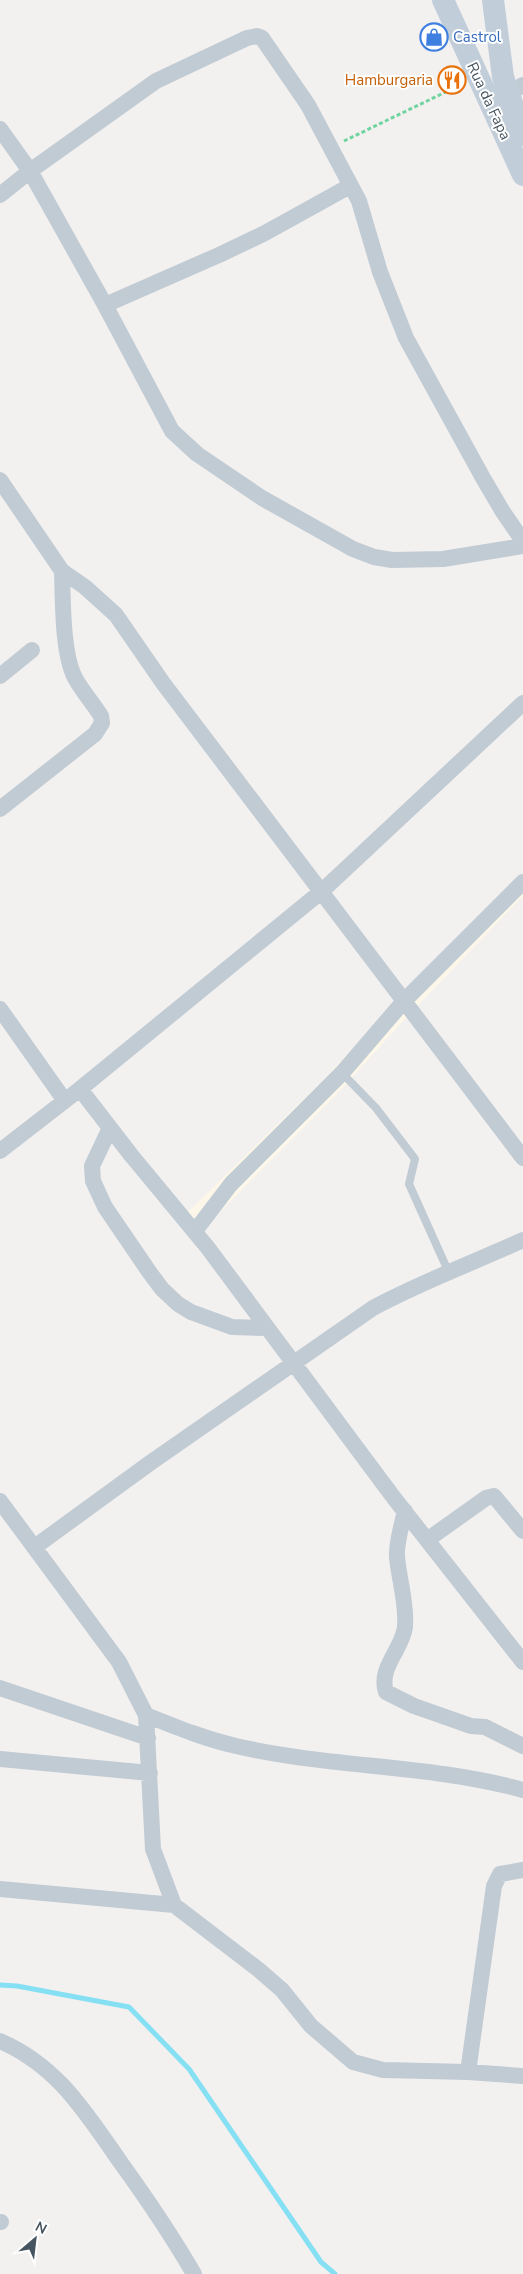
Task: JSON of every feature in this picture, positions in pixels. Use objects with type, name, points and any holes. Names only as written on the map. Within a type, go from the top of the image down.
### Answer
[{"type":"main road","name":"Rua da Fapa","points":[[443,0],[523,175]]},
{"type":"main road","points":[[493,0],[499,60],[515,89],[523,135]]},
{"type":"street","points":[[0,195],[30,171],[156,81],[252,36],[257,36],[266,41],[308,105],[359,201],[380,272],[406,338],[483,478],[523,541]]},
{"type":"street","points":[[0,129],[30,171],[105,305],[172,431],[197,454],[262,498],[353,549],[374,557],[392,560],[443,559],[523,546]]},
{"type":"street","points":[[105,305],[257,237],[350,186]]},
{"type":"street","points":[[0,480],[62,571],[86,587],[116,615],[163,683],[523,1158]]},
{"type":"street","points":[[0,809],[95,734],[102,723],[101,716],[75,678],[71,668],[64,611],[62,571]]},
{"type":"street","points":[[0,676],[32,650]]},
{"type":"street","points":[[0,1151],[80,1089],[322,891],[523,703]]},
{"type":"street","points":[[195,1232],[231,1184],[342,1073],[404,1001],[523,882]]},
{"type":"street","points":[[0,1009],[65,1101]]},
{"type":"street","points":[[80,1089],[195,1232],[404,1511],[523,1662]]},
{"type":"street","points":[[110,1128],[92,1166],[92,1181],[105,1207],[150,1273],[168,1294],[191,1312],[232,1327],[266,1328]]},
{"type":"street","points":[[36,1546],[150,1463],[373,1308],[407,1290],[523,1240]]},
{"type":"street","points":[[427,1540],[486,1498],[494,1496],[523,1531]]},
{"type":"street","points":[[0,1501],[36,1546],[120,1662],[146,1715],[153,1849],[174,1905]]},
{"type":"street","points":[[404,1511],[397,1555],[405,1626],[403,1635],[386,1672],[383,1684],[386,1692],[414,1706],[471,1726],[485,1727],[523,1746]]},
{"type":"street","points":[[0,1688],[148,1738]]},
{"type":"street","points":[[146,1715],[193,1733],[237,1746],[334,1762],[461,1775],[523,1790]]},
{"type":"street","points":[[0,1759],[150,1773]]},
{"type":"street","points":[[468,2072],[494,1886],[500,1874],[523,1870]]},
{"type":"street","points":[[0,1889],[174,1905],[260,1970],[282,1990],[311,2026],[353,2062],[383,2070],[468,2072],[523,2076]]},
{"type":"street","points":[[0,2040],[30,2055],[44,2066],[74,2097],[151,2206],[194,2274]]},
{"type":"lane","points":[[342,1073],[376,1108],[416,1159],[409,1184],[450,1273]]},
{"type":"path","points":[[330,147],[456,87]]},
{"type":"shaded area","points":[[523,875],[523,896],[403,1021],[338,1093],[202,1230],[187,1213],[324,1079],[392,1006]]},
{"type":"waterway","points":[[0,1985],[17,1986],[129,2007],[189,2069],[321,2262],[335,2274]]},
{"type":"place","name":"Castrol","points":[[434,37]]},
{"type":"place","name":"Hamburgaria","points":[[452,80]]}]
